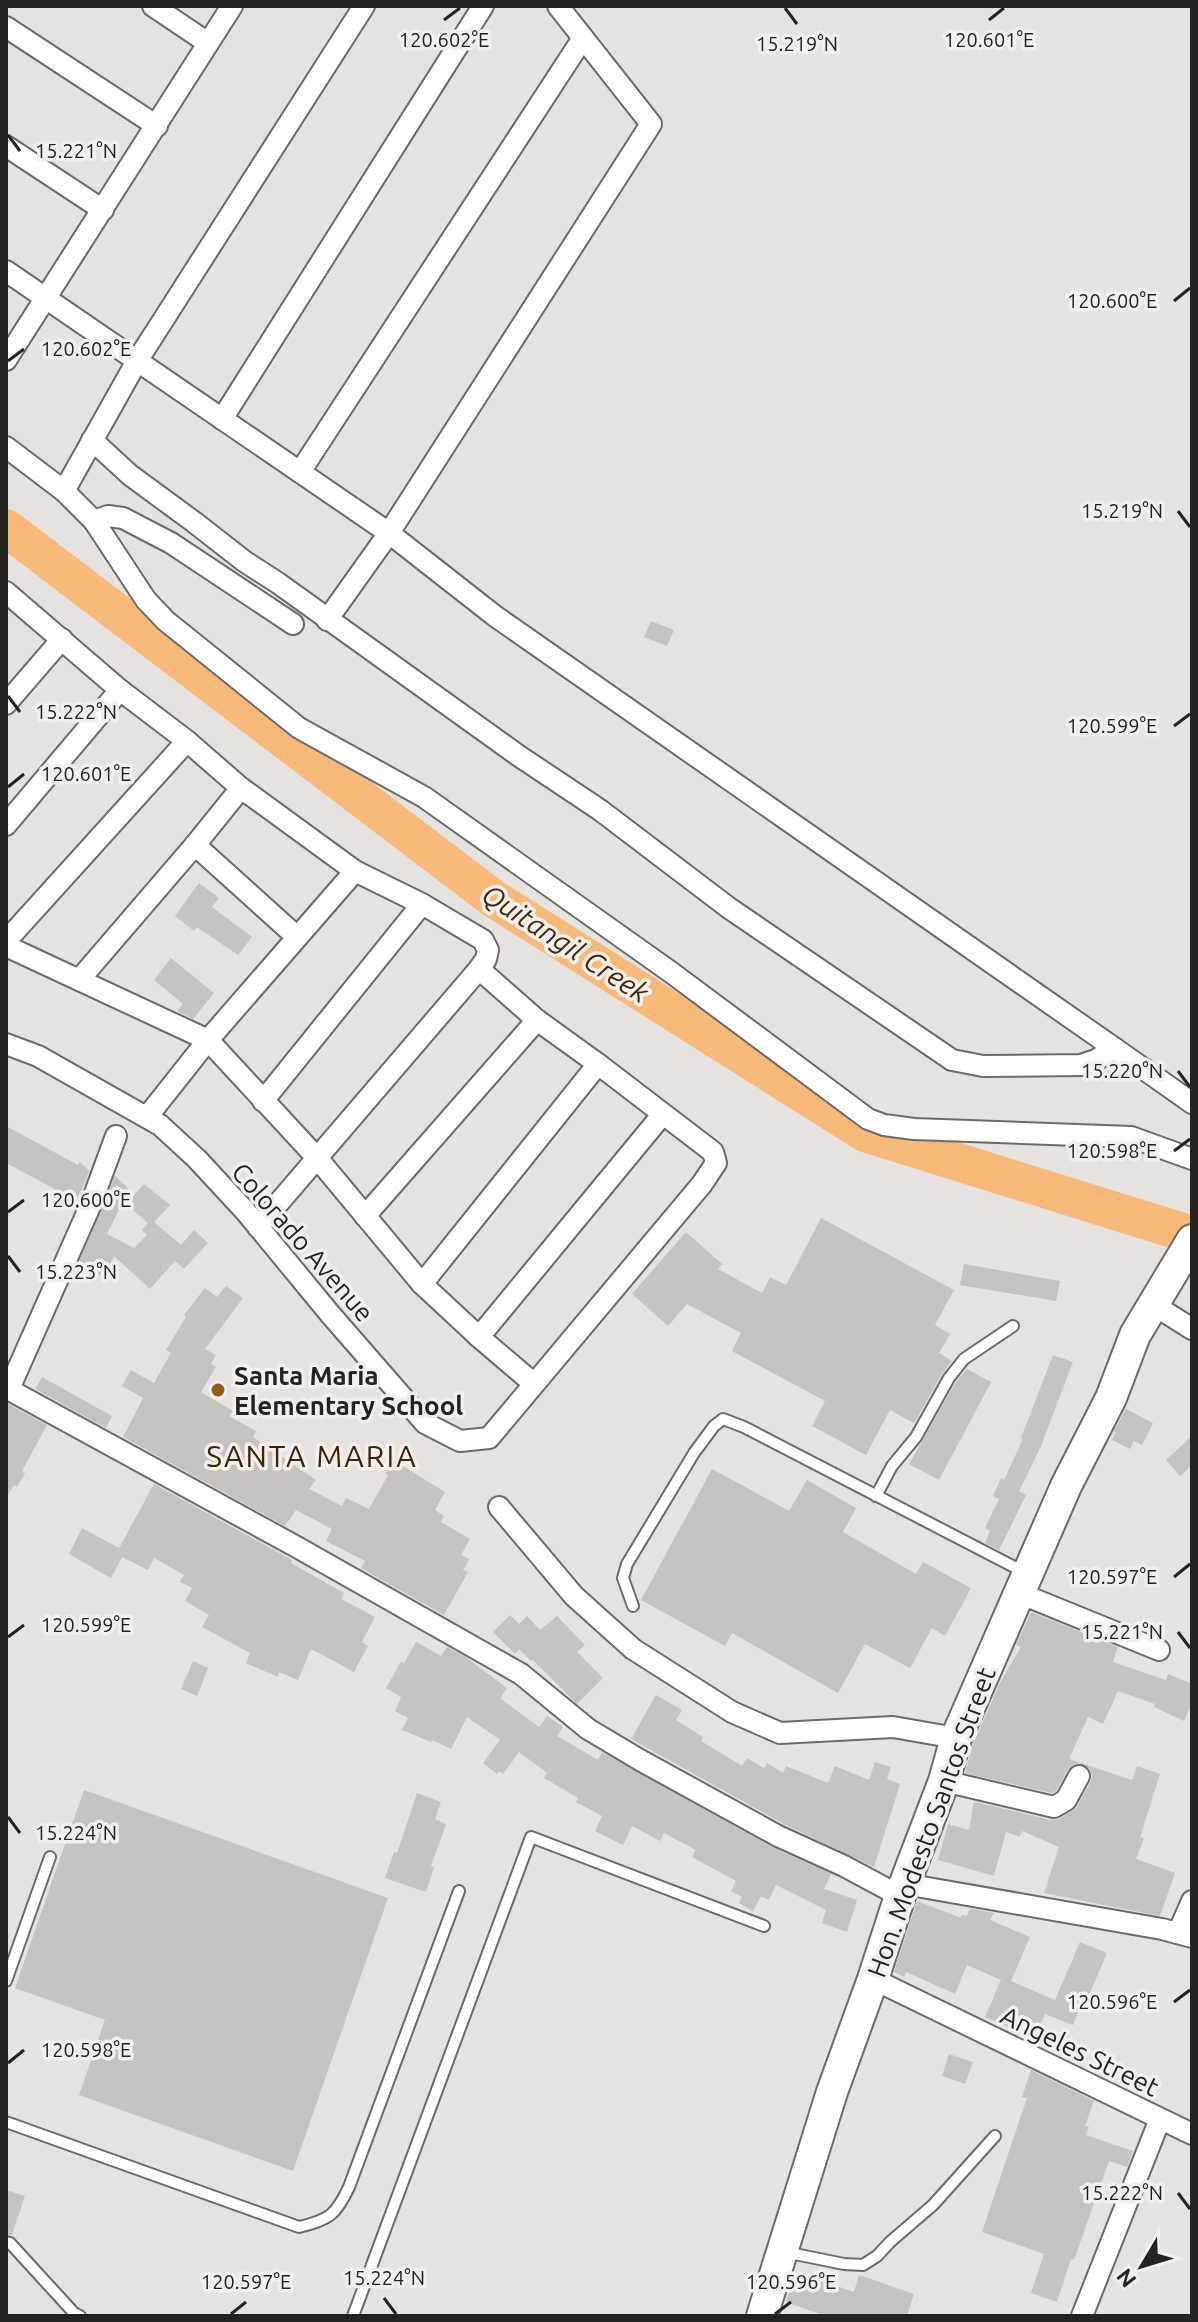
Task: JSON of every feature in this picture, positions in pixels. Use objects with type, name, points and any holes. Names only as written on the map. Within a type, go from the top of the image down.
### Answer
[{"type":"street","points":[[153,6],[208,43]]},
{"type":"street","points":[[6,360],[232,6]]},
{"type":"street","points":[[64,491],[137,361],[364,6]]},
{"type":"street","points":[[222,419],[483,6]]},
{"type":"street","points":[[327,620],[389,533],[651,124],[558,6]]},
{"type":"street","points":[[6,27],[157,126]]},
{"type":"street","points":[[300,472],[583,38]]},
{"type":"street","points":[[6,146],[103,210]]},
{"type":"street","points":[[6,271],[389,533],[495,616],[1192,1103]]},
{"type":"street","points":[[92,440],[130,475],[244,561],[600,810],[740,916],[952,1060],[983,1066],[1081,1065],[1096,1060],[1114,1048]]},
{"type":"street","points":[[6,447],[64,491],[94,521],[146,600],[166,621],[299,728],[424,797],[672,973],[868,1119],[884,1125],[914,1129],[1131,1137],[1192,1159]]},
{"type":"street","points":[[94,521],[108,516],[123,518],[171,543],[293,624]]},
{"type":"street","points":[[6,592],[241,788],[355,871],[422,904],[483,940],[488,950],[479,969],[258,1227]]},
{"type":"street","points":[[6,704],[62,639]]},
{"type":"street","points":[[6,825],[120,690]]},
{"type":"street","points":[[187,741],[6,943],[208,1040],[318,1159],[422,1284],[533,1383]]},
{"type":"street","points":[[79,980],[241,788]]},
{"type":"street","points":[[195,845],[297,937]]},
{"type":"street","points":[[147,1117],[208,1040],[355,871]]},
{"type":"street","points":[[263,1101],[422,904]]},
{"type":"street","points":[[479,969],[537,1020],[662,1115],[479,1337]]},
{"type":"street","points":[[365,1216],[537,1020]]},
{"type":"street","name":"Colorado Avenue","points":[[6,1044],[38,1056],[160,1125],[197,1159],[258,1227],[425,1423],[460,1441],[489,1438],[702,1184],[716,1163],[713,1152],[662,1115]]},
{"type":"street","points":[[422,1284],[598,1064]]},
{"type":"street","points":[[116,1136],[91,1204],[8,1388],[521,1674],[588,1729],[640,1760],[778,1836],[844,1866],[902,1890],[1185,1935],[1192,1901]]},
{"type":"street","name":"Hon. Modesto Santos Street","points":[[762,2316],[832,2092],[902,1890],[944,1781],[956,1738],[1066,1486],[1111,1398],[1135,1335],[1187,1250]]},
{"type":"street","points":[[1154,1305],[1192,1329]]},
{"type":"street","points":[[499,1507],[574,1596],[633,1649],[732,1712],[780,1733],[893,1727],[956,1738]]},
{"type":"street","points":[[1023,1583],[1159,1650]]},
{"type":"street","points":[[944,1781],[1054,1807],[1066,1800],[1079,1776]]},
{"type":"street","name":"Angeles Street","points":[[873,1979],[1160,2119],[1082,2316]]},
{"type":"street","points":[[1160,2119],[1192,2134]]},
{"type":"lane","points":[[876,1496],[892,1466],[916,1437],[949,1378],[964,1359],[1013,1326]]},
{"type":"lane","points":[[633,1606],[623,1578],[627,1564],[694,1453],[723,1419],[876,1496],[1023,1583]]},
{"type":"lane","points":[[353,2316],[531,1837],[764,1926]]},
{"type":"lane","points":[[6,1981],[50,1857]]},
{"type":"lane","points":[[6,2122],[299,2227],[324,2221],[341,2203],[349,2187],[459,1891]]},
{"type":"lane","points":[[783,2252],[863,2265],[933,2205],[995,2136]]},
{"type":"lane","points":[[6,2242],[80,2316]]},
{"type":"building","points":[[651,621],[674,630],[667,646],[644,637]]},
{"type":"building","points":[[199,883],[219,898],[212,907],[252,937],[238,955],[197,927],[194,931],[175,916]]},
{"type":"building","points":[[171,958],[214,993],[193,1019],[177,1011],[183,1004],[154,980]]},
{"type":"building","points":[[6,1126],[78,1165],[80,1162],[89,1171],[75,1208],[53,1188],[6,1163]]},
{"type":"building","points":[[115,1176],[129,1189],[107,1234],[134,1248],[147,1235],[142,1230],[148,1223],[126,1204],[144,1184],[170,1205],[154,1222],[181,1245],[194,1230],[208,1243],[184,1269],[175,1261],[150,1289],[114,1256],[104,1277],[78,1264]]},
{"type":"building","points":[[821,1218],[954,1290],[935,1325],[950,1334],[939,1353],[952,1361],[914,1423],[890,1410],[866,1455],[812,1426],[825,1401],[732,1351],[741,1333],[687,1304],[668,1326],[632,1294],[686,1232],[722,1264],[718,1269],[762,1293],[770,1277],[786,1285]]},
{"type":"building","points":[[964,1264],[1060,1281],[1056,1301],[960,1285]]},
{"type":"building","points":[[226,1286],[243,1298],[205,1349],[216,1355],[211,1364],[216,1367],[201,1392],[233,1411],[229,1416],[256,1431],[253,1437],[316,1480],[309,1489],[342,1506],[346,1498],[369,1509],[393,1460],[445,1492],[435,1510],[444,1516],[441,1522],[470,1539],[461,1555],[469,1559],[463,1570],[468,1572],[444,1615],[361,1568],[365,1561],[326,1541],[332,1529],[296,1510],[285,1526],[123,1437],[143,1398],[122,1386],[131,1370],[154,1383],[171,1353],[166,1350],[186,1317],[184,1315],[205,1288],[217,1297]]},
{"type":"building","points":[[1053,1355],[1073,1362],[1041,1446],[1019,1491],[1026,1495],[999,1550],[985,1543],[990,1531],[985,1528],[999,1499],[993,1496],[1023,1439]]},
{"type":"building","points":[[967,1369],[991,1382],[939,1480],[909,1464],[956,1382]]},
{"type":"building","points":[[42,1377],[112,1416],[106,1428],[35,1389]]},
{"type":"building","points":[[6,1403],[47,1425],[22,1471],[25,1473],[6,1498]]},
{"type":"building","points":[[1126,1409],[1153,1423],[1142,1445],[1134,1441],[1130,1449],[1112,1440]]},
{"type":"building","points":[[1192,1436],[1192,1465],[1180,1476],[1166,1460]]},
{"type":"building","points":[[712,1469],[789,1511],[807,1480],[856,1508],[843,1532],[916,1574],[923,1562],[971,1588],[945,1636],[932,1628],[910,1668],[865,1644],[838,1693],[732,1633],[725,1646],[641,1600]]},
{"type":"building","points":[[154,1484],[292,1560],[291,1563],[344,1593],[341,1599],[375,1617],[362,1642],[368,1646],[354,1672],[311,1649],[298,1680],[279,1672],[278,1677],[246,1663],[250,1653],[202,1627],[209,1615],[185,1601],[192,1588],[180,1582],[184,1575],[154,1558],[148,1570],[122,1557],[111,1578],[69,1554],[82,1528],[119,1548]]},
{"type":"building","points":[[1031,1612],[1118,1647],[1113,1662],[1166,1680],[1168,1674],[1192,1684],[1192,1703],[1184,1721],[1154,1707],[1155,1704],[1118,1691],[1103,1724],[1088,1717],[1069,1759],[1132,1780],[1137,1766],[1160,1774],[1136,1859],[1175,1873],[1160,1916],[1044,1893],[1059,1847],[1022,1831],[1020,1837],[1006,1832],[994,1876],[938,1860],[948,1824],[969,1830],[974,1802],[1051,1820],[1059,1819],[1077,1807],[1091,1781],[1090,1769],[1079,1763],[1068,1769],[1052,1793],[965,1773],[973,1744],[1001,1681],[1021,1647],[1016,1645]]},
{"type":"building","points":[[510,1615],[519,1624],[527,1616],[540,1630],[557,1616],[585,1645],[577,1652],[603,1678],[577,1704],[533,1660],[519,1649],[515,1654],[493,1632]]},
{"type":"building","points":[[416,1642],[441,1656],[447,1647],[464,1656],[507,1688],[500,1698],[539,1727],[547,1716],[563,1727],[557,1736],[598,1760],[602,1752],[772,1847],[831,1874],[824,1889],[857,1900],[847,1932],[822,1923],[826,1910],[776,1885],[769,1900],[761,1896],[753,1911],[739,1903],[742,1897],[731,1891],[736,1881],[692,1857],[696,1850],[664,1833],[660,1841],[632,1826],[623,1845],[595,1831],[602,1816],[576,1802],[578,1798],[544,1778],[547,1773],[519,1752],[503,1774],[499,1771],[497,1774],[483,1763],[500,1740],[467,1717],[451,1749],[402,1730],[408,1718],[395,1711],[401,1697],[386,1688]]},
{"type":"building","points":[[193,1661],[208,1668],[197,1696],[181,1689]]},
{"type":"building","points":[[656,1695],[682,1710],[676,1720],[703,1737],[701,1741],[742,1766],[747,1758],[764,1768],[767,1763],[783,1773],[786,1766],[828,1783],[835,1766],[869,1780],[875,1762],[891,1767],[887,1779],[900,1784],[874,1867],[784,1824],[631,1739]]},
{"type":"building","points":[[84,1790],[388,1898],[293,2171],[79,2095],[105,2020],[15,1988]]},
{"type":"building","points":[[417,1793],[441,1802],[435,1819],[446,1824],[431,1866],[434,1867],[426,1892],[385,1878],[394,1852],[397,1853]]},
{"type":"building","points":[[917,1901],[961,1918],[962,1915],[967,1916],[970,1909],[994,1913],[990,1920],[1030,1937],[1011,1981],[1055,2000],[1080,1942],[1107,1953],[1073,2025],[1045,2014],[1034,2038],[985,2017],[1001,1980],[967,1965],[955,1994],[906,1972],[904,1977],[894,1972]]},
{"type":"building","points":[[949,2054],[973,2062],[965,2084],[942,2076]]},
{"type":"building","points":[[1031,2070],[1094,2101],[1085,2126],[1089,2127],[1086,2135],[1133,2151],[1127,2167],[1109,2161],[1057,2302],[1031,2293],[1044,2254],[982,2232],[1027,2098],[1022,2097]]},
{"type":"building","points":[[6,2190],[25,2196],[12,2235],[6,2234]]},
{"type":"building","points":[[796,2272],[854,2292],[859,2275],[914,2294],[907,2316],[826,2316],[786,2302]]},
{"type":"waterway","name":"Quitangil Creek","points":[[6,528],[494,899],[865,1133],[1192,1235]]},
{"type":"place","name":"Santa Maria Elementary School","points":[[218,1390]]},
{"type":"district","name":"SANTA MARIA","points":[[312,1456]]}]
